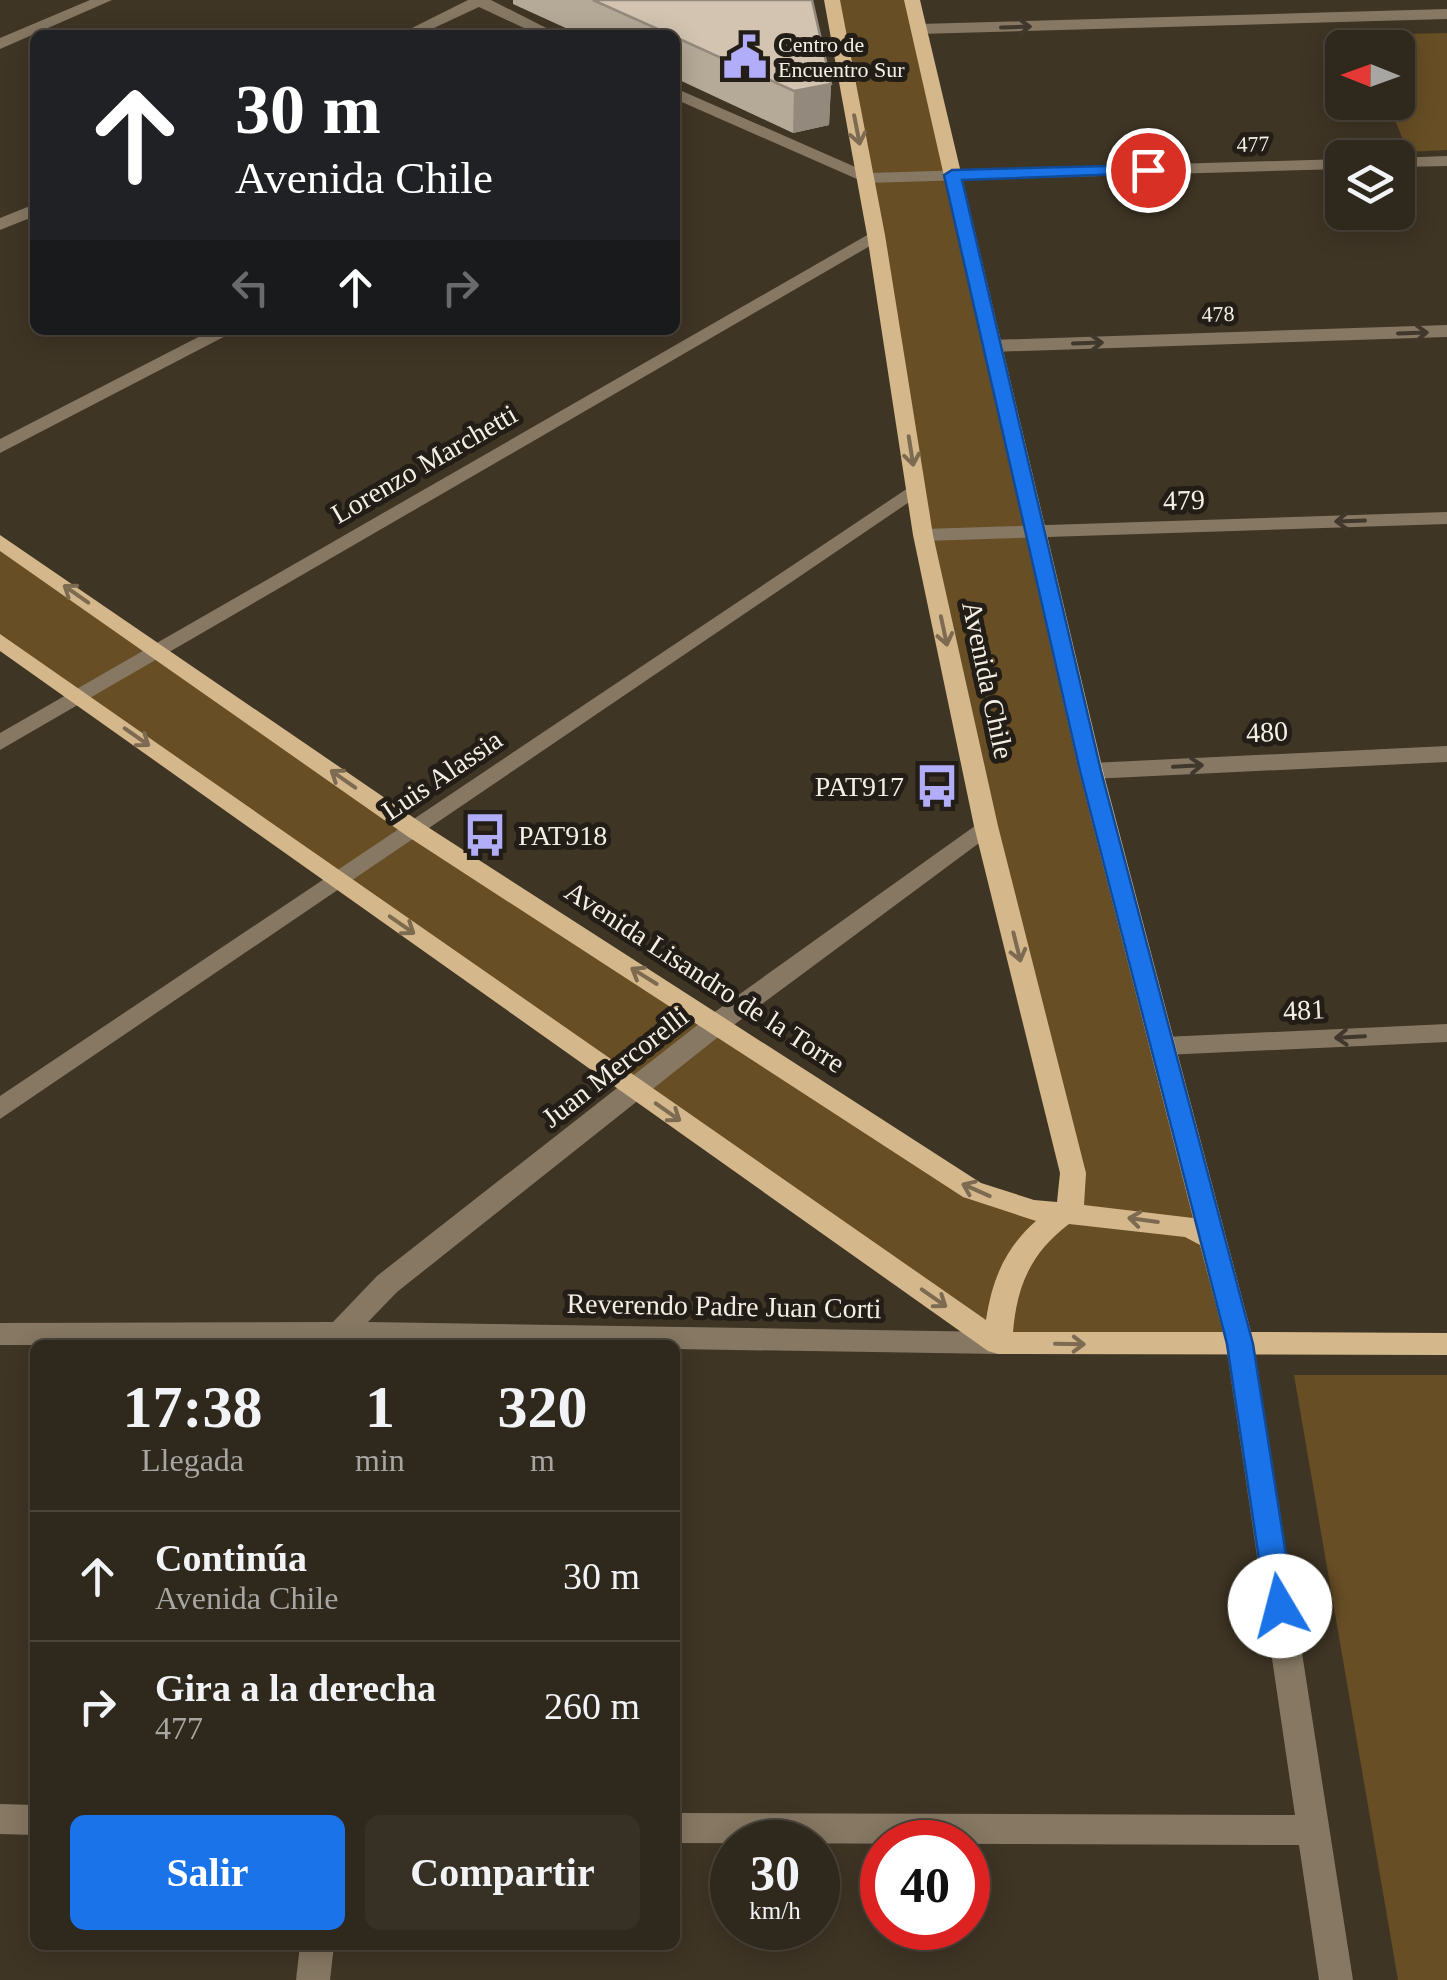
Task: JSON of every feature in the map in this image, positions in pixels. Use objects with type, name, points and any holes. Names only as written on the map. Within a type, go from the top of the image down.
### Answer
[{"type":"main road","name":"Avenida Chile","points":[[832,0],[876,234],[923,536],[986,826],[1073,1173],[1070,1210]]},
{"type":"main road","points":[[912,0],[1090,771],[1240,1344]]},
{"type":"main road","name":"Avenida Lisandro de la Torre","points":[[0,541],[416,830],[972,1190],[1034,1210],[1070,1210],[1189,1227],[1213,1239]]},
{"type":"main road","points":[[0,640],[998,1343],[1002,1299],[1014,1261],[1034,1234],[1070,1210]]},
{"type":"main road","name":"Reverendo Padre Juan Corti","points":[[998,1343],[1447,1344]]},
{"type":"street","points":[[33,30],[104,0]]},
{"type":"street","points":[[416,30],[479,0],[542,30]]},
{"type":"street","points":[[919,29],[1447,14]]},
{"type":"street","points":[[0,44],[30,31]]},
{"type":"street","points":[[680,97],[866,178]]},
{"type":"street","points":[[1415,162],[1447,161]]},
{"type":"street","name":"477","points":[[866,178],[1325,164]]},
{"type":"street","points":[[0,225],[30,211]]},
{"type":"street","name":"Lorenzo Marchetti","points":[[0,742],[876,234]]},
{"type":"street","name":"478","points":[[991,346],[1447,332]]},
{"type":"street","points":[[0,447],[216,335]]},
{"type":"street","name":"Luis Alassia","points":[[0,1109],[917,488]]},
{"type":"street","name":"479","points":[[923,536],[1447,518]]},
{"type":"street","name":"480","points":[[1090,771],[1447,754]]},
{"type":"street","name":"Juan Mercorelli","points":[[340,1333],[387,1284],[718,1023],[986,826]]},
{"type":"street","name":"481","points":[[1164,1046],[1447,1033]]},
{"type":"street","name":"Reverendo Padre Juan Corti","points":[[0,1334],[340,1333],[998,1343]]},
{"type":"street","points":[[1240,1344],[1336,1980]]},
{"type":"street","points":[[0,1819],[30,1820]]},
{"type":"street","points":[[680,1828],[1314,1830]]},
{"type":"street","points":[[313,1980],[316,1950]]},
{"type":"shaded area","points":[[832,0],[912,0],[1240,1345],[998,1343],[0,641],[0,541],[415,830],[971,1190],[1069,1210],[986,826]]},
{"type":"shaded area","points":[[1447,33],[1447,150],[1415,152],[1415,140],[1403,140],[1395,120],[1415,120],[1415,34]]},
{"type":"shaded area","points":[[1294,1375],[1447,1375],[1447,1980],[1398,1980]]},
{"type":"building","points":[[593,0],[812,0],[831,84],[794,91],[680,39],[680,30],[660,30]]},
{"type":"place","name":"Centro de Encuentro Sur","points":[[745,57]]},
{"type":"place","name":"PAT917","points":[[937,786]]},
{"type":"place","name":"PAT918","points":[[485,835]]},
{"type":"route","points":[[1148,170],[952,175],[1090,771],[1240,1344],[1280,1606]]}]
